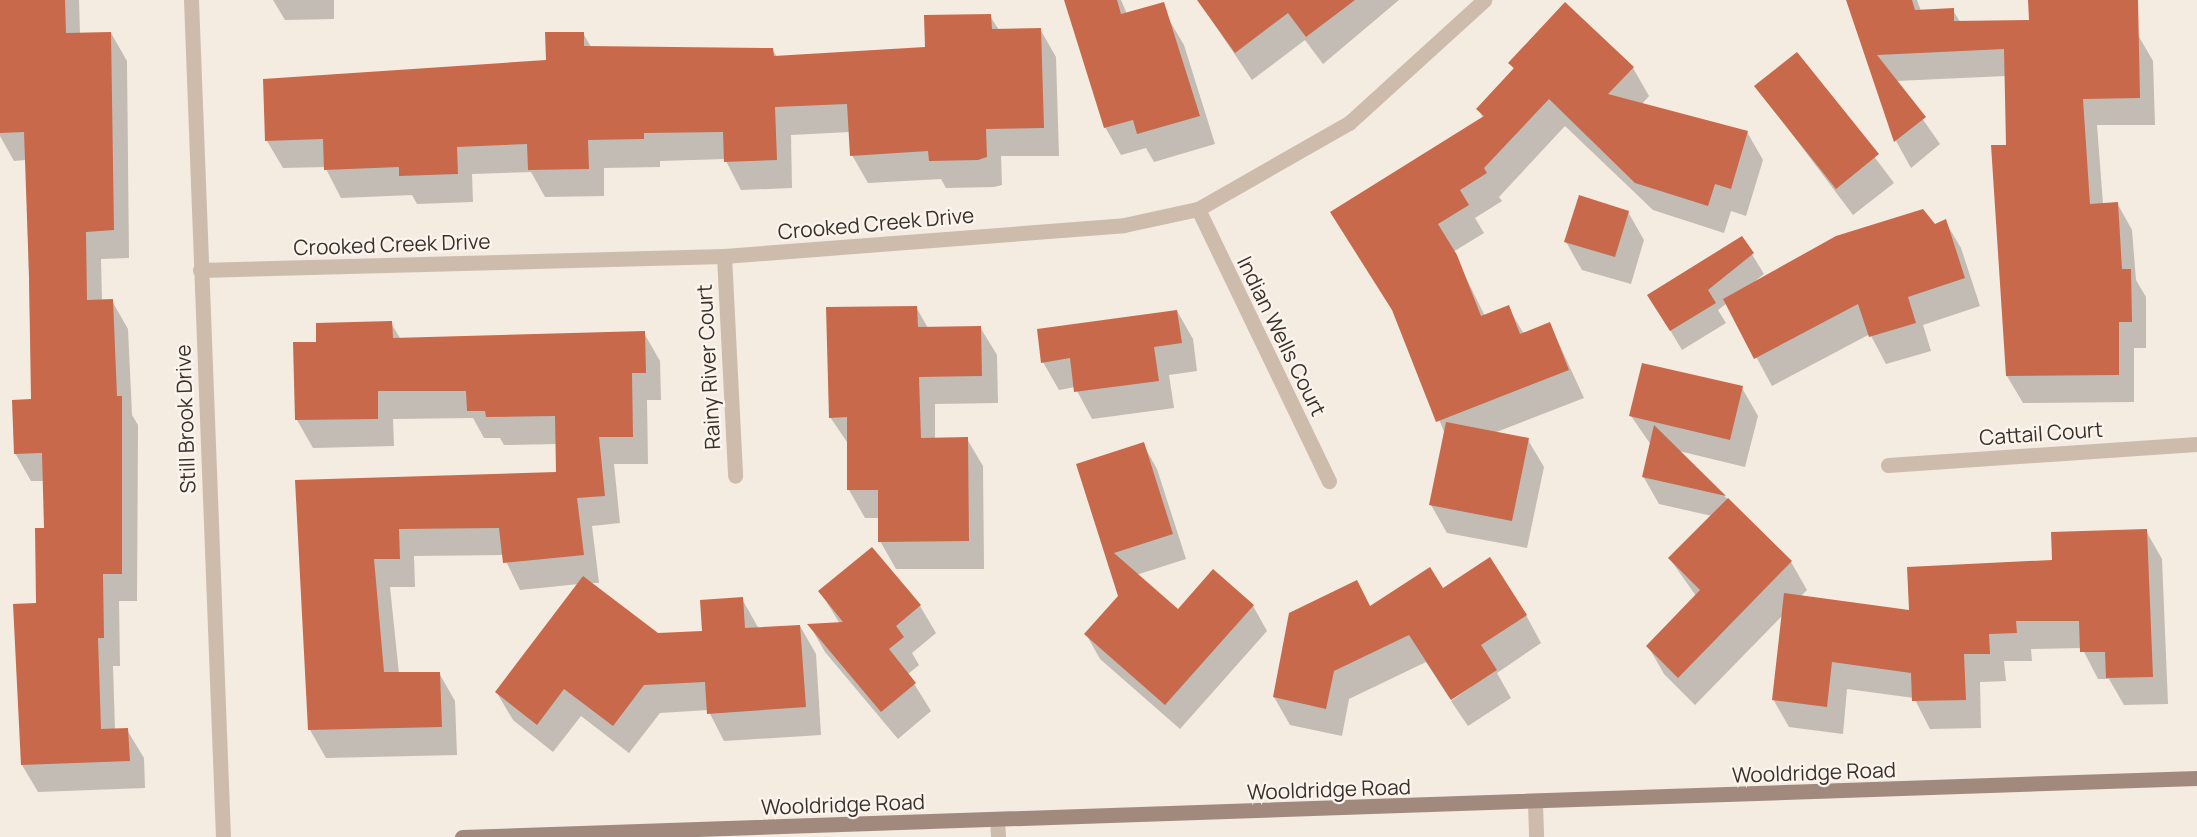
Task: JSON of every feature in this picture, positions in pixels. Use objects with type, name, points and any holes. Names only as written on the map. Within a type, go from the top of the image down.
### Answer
[{"type":"main road","name":"Wooldridge Road","points":[[462,837],[1535,804],[2197,778]]},
{"type":"street","name":"Still Brook Drive","points":[[191,0],[223,837]]},
{"type":"street","name":"Crooked Creek Drive","points":[[200,270],[723,256],[1124,225],[1198,209],[1349,123],[1484,0]]},
{"type":"street","name":"Indian Wells Court","points":[[1198,209],[1329,482]]},
{"type":"street","name":"Rainy River Court","points":[[723,256],[735,476]]},
{"type":"street","name":"Cattail Court","points":[[1888,465],[2197,444]]},
{"type":"street","points":[[1535,804],[1536,837]]},
{"type":"street","points":[[997,821],[998,837]]},
{"type":"building","points":[[0,0],[65,0],[66,33],[111,32],[114,230],[86,232],[87,300],[113,299],[117,396],[122,396],[122,574],[103,574],[104,638],[98,638],[101,729],[128,728],[130,761],[21,765],[13,604],[36,603],[35,528],[44,528],[42,453],[14,454],[12,400],[31,399],[29,275],[24,132],[0,133]]},
{"type":"building","points":[[1064,0],[1117,0],[1121,14],[1164,2],[1200,116],[1137,134],[1133,120],[1104,128]]},
{"type":"building","points":[[1197,0],[1355,0],[1306,37],[1288,13],[1235,53]]},
{"type":"building","points":[[1846,0],[1912,0],[1915,10],[1954,8],[1954,21],[2029,20],[2028,0],[2138,0],[2140,98],[2083,99],[2090,204],[2118,202],[2122,269],[2131,269],[2132,322],[2119,322],[2119,375],[2006,376],[1991,145],[2006,145],[2004,49],[1877,55],[1926,117],[1894,142]]},
{"type":"building","points":[[1565,2],[1634,67],[1608,94],[1748,131],[1731,189],[1715,184],[1708,206],[1635,183],[1549,99],[1484,168],[1487,173],[1460,190],[1469,205],[1438,224],[1457,255],[1481,316],[1509,305],[1520,334],[1550,322],[1569,370],[1436,422],[1392,310],[1330,212],[1484,116],[1476,109],[1514,68],[1508,63]]},
{"type":"building","points":[[991,14],[992,29],[1041,28],[1044,128],[986,129],[987,157],[978,160],[929,161],[928,151],[850,156],[847,104],[775,107],[777,160],[724,162],[723,132],[644,133],[644,139],[588,140],[589,169],[528,170],[527,144],[457,147],[458,174],[399,176],[399,167],[324,170],[323,139],[265,141],[263,79],[546,60],[545,32],[584,32],[584,46],[773,48],[774,56],[925,47],[924,15]]},
{"type":"building","points":[[1797,52],[1879,154],[1836,189],[1754,86]]},
{"type":"building","points":[[1579,195],[1629,211],[1615,257],[1564,242]]},
{"type":"building","points":[[1923,209],[1935,224],[1946,219],[1965,278],[1908,297],[1916,323],[1869,337],[1858,304],[1754,359],[1723,299],[1836,236]]},
{"type":"building","points":[[1742,236],[1754,253],[1708,290],[1716,303],[1670,331],[1647,295]]},
{"type":"building","points":[[917,306],[918,327],[981,326],[982,376],[919,377],[921,438],[968,437],[969,541],[878,542],[878,490],[847,490],[847,417],[829,418],[826,307]]},
{"type":"building","points":[[1177,310],[1182,343],[1154,347],[1159,381],[1074,392],[1070,358],[1041,363],[1037,329]]},
{"type":"building","points":[[392,321],[393,338],[645,331],[646,373],[632,373],[633,437],[599,437],[605,496],[577,498],[584,555],[503,563],[499,528],[399,529],[400,559],[374,559],[384,672],[440,672],[442,727],[308,730],[295,480],[556,472],[555,416],[486,417],[485,411],[467,411],[466,391],[378,391],[378,419],[295,420],[293,342],[316,342],[316,323]]},
{"type":"building","points":[[1642,363],[1743,386],[1730,440],[1629,416]]},
{"type":"building","points":[[1446,422],[1529,438],[1512,521],[1429,505]]},
{"type":"building","points":[[1654,425],[1726,496],[1642,477]]},
{"type":"building","points":[[1144,442],[1173,534],[1114,553],[1178,609],[1213,569],[1254,605],[1165,705],[1084,634],[1118,596],[1076,464]]},
{"type":"building","points":[[1728,498],[1792,561],[1678,678],[1646,646],[1700,590],[1668,558]]},
{"type":"building","points":[[2147,529],[2153,677],[2106,678],[2105,652],[2080,652],[2079,621],[2016,621],[2017,633],[1989,634],[1990,654],[1964,654],[1966,700],[1912,701],[1911,673],[1832,662],[1827,707],[1772,700],[1784,593],[1909,610],[1907,567],[2052,560],[2051,532]]},
{"type":"building","points":[[872,547],[921,605],[896,626],[904,637],[889,649],[916,683],[881,712],[807,624],[843,622],[818,591]]},
{"type":"building","points":[[1490,557],[1527,615],[1481,645],[1497,670],[1451,700],[1409,635],[1334,671],[1326,709],[1273,697],[1289,613],[1357,580],[1370,606],[1430,567],[1443,588]]},
{"type":"building","points":[[583,576],[658,633],[702,631],[700,600],[743,597],[745,628],[800,625],[806,707],[707,714],[705,682],[644,685],[613,726],[564,689],[537,725],[495,692]]}]
